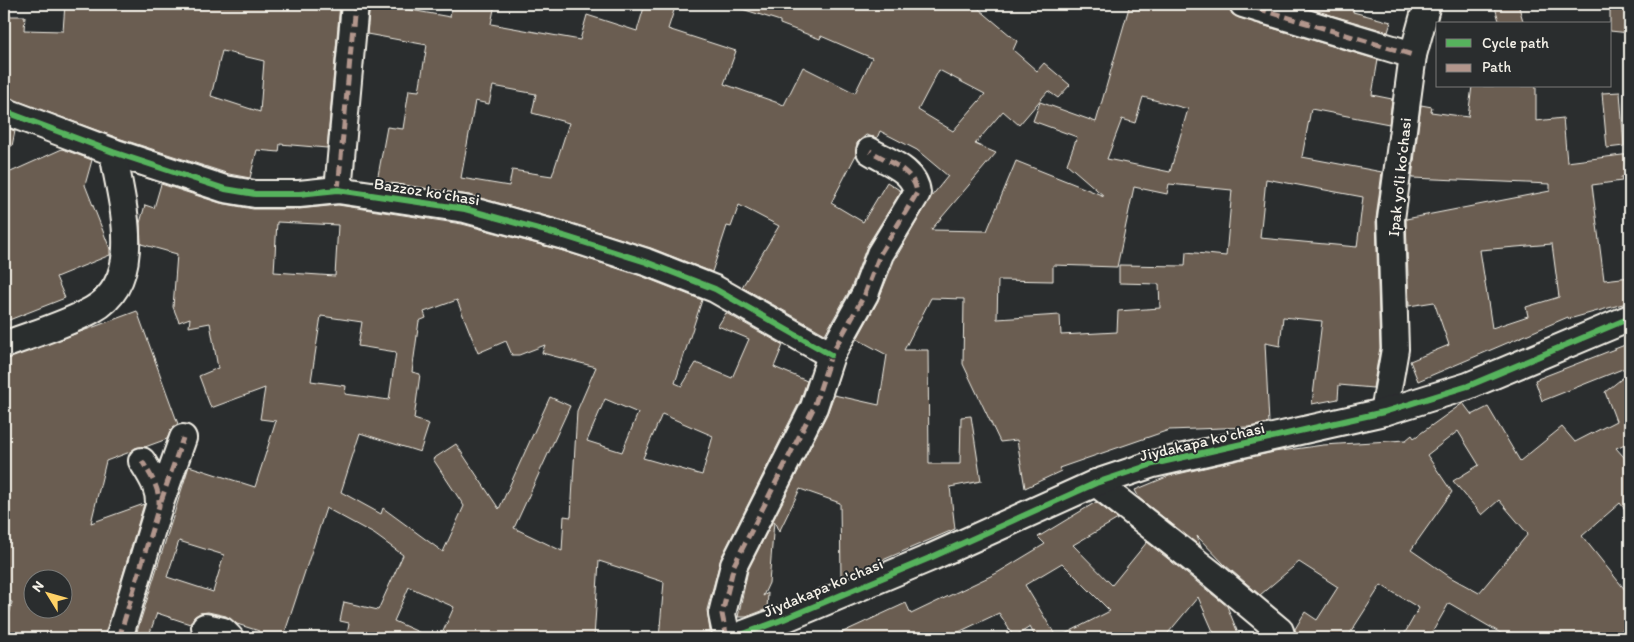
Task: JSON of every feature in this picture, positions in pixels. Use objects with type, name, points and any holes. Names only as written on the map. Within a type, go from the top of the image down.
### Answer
[{"type":"street","points":[[338,190],[355,4]]},
{"type":"street","points":[[1243,4],[1413,56]]},
{"type":"street","name":"Ipak yoʻli koʻchasi","points":[[1384,412],[1395,349],[1391,220],[1413,56],[1427,4]]},
{"type":"street","name":"Bazzoz koʻchasi","points":[[4,111],[113,152],[190,178],[240,191],[255,194],[299,194],[338,190],[465,209],[564,236],[646,262],[715,289],[831,355]]},
{"type":"street","points":[[727,638],[722,614],[734,565],[814,407],[831,355],[865,294],[880,254],[917,192],[916,183],[910,174],[870,151]]},
{"type":"street","points":[[4,345],[93,309],[112,294],[119,284],[126,266],[127,240],[113,152]]},
{"type":"street","name":"Jiydakapa ko'chasi","points":[[734,638],[914,564],[1096,483],[1153,464],[1384,412],[1468,386],[1630,318]]},
{"type":"street","points":[[119,638],[159,506],[183,438]]},
{"type":"street","points":[[142,461],[156,484],[159,494],[159,506]]},
{"type":"street","points":[[1096,483],[1213,575],[1285,636]]},
{"type":"street","points":[[206,627],[223,631],[230,638]]},
{"type":"building","points":[[65,4],[340,4],[327,148],[280,144],[279,152],[257,150],[250,178],[229,174],[118,138],[4,96],[4,16],[25,16],[24,30],[63,31]],"holes":[[[222,51],[264,61],[260,112],[211,96]]]},
{"type":"building","points":[[370,4],[394,4],[394,7],[450,17],[452,4],[495,4],[491,24],[580,40],[587,15],[637,31],[645,4],[676,4],[668,29],[736,51],[724,84],[784,105],[803,67],[855,93],[872,58],[821,36],[820,39],[780,24],[780,21],[739,8],[740,4],[973,4],[1017,41],[1013,50],[1037,71],[1044,63],[1070,85],[1058,98],[1048,91],[1019,125],[1003,111],[975,144],[996,153],[931,230],[987,231],[1016,161],[1104,196],[1067,164],[1077,137],[1033,121],[1040,102],[1096,122],[1130,4],[1228,4],[1232,14],[1239,18],[1378,60],[1372,95],[1392,99],[1389,124],[1311,109],[1302,157],[1382,172],[1376,219],[1380,348],[1373,388],[1339,385],[1338,399],[1312,404],[1322,321],[1283,317],[1280,346],[1265,343],[1269,423],[1249,427],[1169,430],[1059,468],[1061,471],[1025,488],[1017,440],[1000,442],[963,364],[964,299],[931,298],[904,350],[928,350],[929,464],[960,464],[961,417],[971,416],[981,481],[950,487],[955,529],[841,578],[840,503],[800,489],[779,532],[774,521],[769,583],[763,596],[768,593],[767,609],[746,617],[738,617],[748,570],[827,414],[834,395],[879,405],[887,355],[857,339],[878,301],[894,261],[931,197],[948,176],[917,150],[880,131],[877,138],[866,135],[857,143],[856,155],[831,203],[863,222],[887,182],[901,191],[867,246],[851,288],[825,334],[742,287],[779,226],[739,205],[731,227],[727,226],[712,272],[651,248],[568,222],[469,195],[377,181],[387,127],[403,129],[409,90],[419,91],[427,45],[367,34]],"holes":[[[939,70],[985,94],[953,131],[918,110]],[[493,86],[536,94],[532,113],[569,123],[552,176],[512,170],[509,186],[461,178],[475,101],[489,104]],[[1143,97],[1188,109],[1170,172],[1107,159],[1122,119],[1135,123]],[[1266,179],[1363,197],[1357,247],[1260,238]],[[1169,184],[1232,190],[1226,256],[1186,252],[1185,266],[1119,265],[1119,283],[1159,284],[1160,308],[1118,311],[1117,332],[1061,335],[1060,315],[997,319],[998,280],[1053,281],[1053,265],[1117,267],[1134,187],[1167,194]]]},
{"type":"building","points":[[1294,4],[1344,4],[1354,6],[1353,12],[1391,22],[1388,32]]},
{"type":"building","points":[[1494,4],[1518,4],[1523,22],[1499,22]]},
{"type":"building","points":[[1610,4],[1630,4],[1630,33],[1612,31],[1612,22],[1610,22]]},
{"type":"building","points":[[1472,88],[1536,88],[1536,121],[1563,118],[1567,162],[1630,154],[1630,176],[1621,177],[1622,181],[1592,185],[1604,280],[1630,277],[1630,302],[1569,319],[1568,317],[1418,381],[1410,361],[1449,345],[1434,302],[1409,306],[1406,219],[1550,191],[1550,184],[1412,178],[1421,105],[1432,107],[1431,112],[1468,117]],"holes":[[[1552,244],[1559,297],[1526,307],[1528,316],[1492,328],[1480,250]]]},
{"type":"building","points":[[1620,92],[1624,146],[1607,148],[1602,93]]},
{"type":"building","points":[[4,127],[15,131],[12,146],[4,145]]},
{"type":"building","points":[[62,149],[92,160],[85,185],[110,249],[110,255],[56,277],[65,298],[4,322],[4,175]]},
{"type":"building","points":[[161,184],[220,203],[253,209],[299,209],[338,205],[462,224],[560,250],[641,276],[702,300],[675,383],[682,386],[696,363],[732,378],[749,339],[718,326],[726,313],[783,345],[774,367],[807,381],[800,401],[721,558],[707,610],[710,631],[708,638],[659,638],[664,582],[599,561],[594,638],[440,638],[454,607],[409,587],[394,621],[432,638],[346,638],[349,623],[340,621],[344,602],[378,610],[403,555],[374,534],[326,508],[283,638],[257,638],[259,631],[237,624],[226,616],[208,612],[200,613],[194,617],[190,624],[157,613],[148,638],[135,638],[189,466],[255,487],[276,421],[260,419],[265,388],[211,408],[199,376],[218,368],[210,323],[189,327],[190,318],[179,322],[173,307],[177,254],[141,244],[140,223],[145,205],[154,208]],"holes":[[[277,222],[338,225],[335,276],[274,272]],[[457,300],[478,353],[506,341],[512,355],[519,355],[545,345],[542,353],[596,367],[577,411],[571,517],[564,516],[562,551],[514,528],[570,406],[550,397],[499,509],[456,444],[433,459],[464,506],[443,552],[383,508],[381,514],[341,492],[360,433],[420,452],[429,424],[414,419],[420,374],[412,372],[419,321],[426,318],[424,312]],[[321,316],[362,322],[358,346],[396,352],[389,400],[345,394],[346,386],[311,381]],[[605,399],[638,413],[622,452],[587,441]],[[662,414],[713,436],[702,475],[643,458]],[[179,541],[224,555],[213,592],[167,577]]]},
{"type":"building","points":[[137,311],[178,424],[173,427],[167,439],[145,447],[135,448],[130,452],[106,461],[91,523],[144,504],[104,638],[4,638],[12,602],[4,600],[4,360]]},
{"type":"building","points":[[1630,343],[1630,366],[1542,401],[1535,380]]},
{"type":"building","points":[[1630,372],[1630,453],[1628,454],[1625,444],[1616,448],[1630,464],[1630,516],[1620,503],[1582,536],[1630,596],[1630,624],[1612,638],[1509,638],[1449,603],[1429,638],[1402,638],[1419,608],[1381,585],[1347,638],[1303,638],[1296,634],[1295,629],[1305,612],[1317,620],[1338,587],[1299,562],[1260,595],[1225,565],[1197,536],[1201,547],[1139,498],[1135,490],[1169,476],[1274,452],[1323,445],[1406,440],[1412,435],[1414,438],[1463,403],[1472,415],[1488,407],[1520,461],[1562,427],[1575,442],[1616,421],[1605,392]],"holes":[[[1458,431],[1479,465],[1453,481],[1482,515],[1499,500],[1528,534],[1479,593],[1450,577],[1411,550],[1452,492],[1427,455]]]},
{"type":"building","points":[[1096,502],[1118,519],[1073,545],[1112,585],[1147,542],[1227,606],[1240,638],[1216,638],[1198,597],[1164,638],[1057,638],[1036,638],[1030,627],[1014,637],[999,613],[946,638],[830,638],[906,603],[911,614],[997,573],[1045,544],[1038,537]],"holes":[[[1062,563],[1110,611],[1057,638],[1025,585]]]},
{"type":"marked path","points":[[338,190],[355,4]]},
{"type":"marked path","points":[[1243,4],[1413,55]]},
{"type":"marked path","points":[[727,638],[722,614],[734,565],[814,407],[831,355],[865,294],[880,254],[917,193],[915,185],[906,173],[870,151]]},
{"type":"marked path","points":[[161,501],[183,438]]},
{"type":"marked path","points":[[119,638],[159,506],[158,493],[152,477],[142,461]]},
{"type":"cycle path","points":[[4,111],[113,152],[225,189],[255,194],[299,194],[338,190],[465,209],[564,236],[646,262],[715,289],[831,355]]},
{"type":"cycle path","points":[[733,638],[784,619],[932,557],[1096,483],[1153,464],[1384,412],[1468,386],[1630,318]]}]
